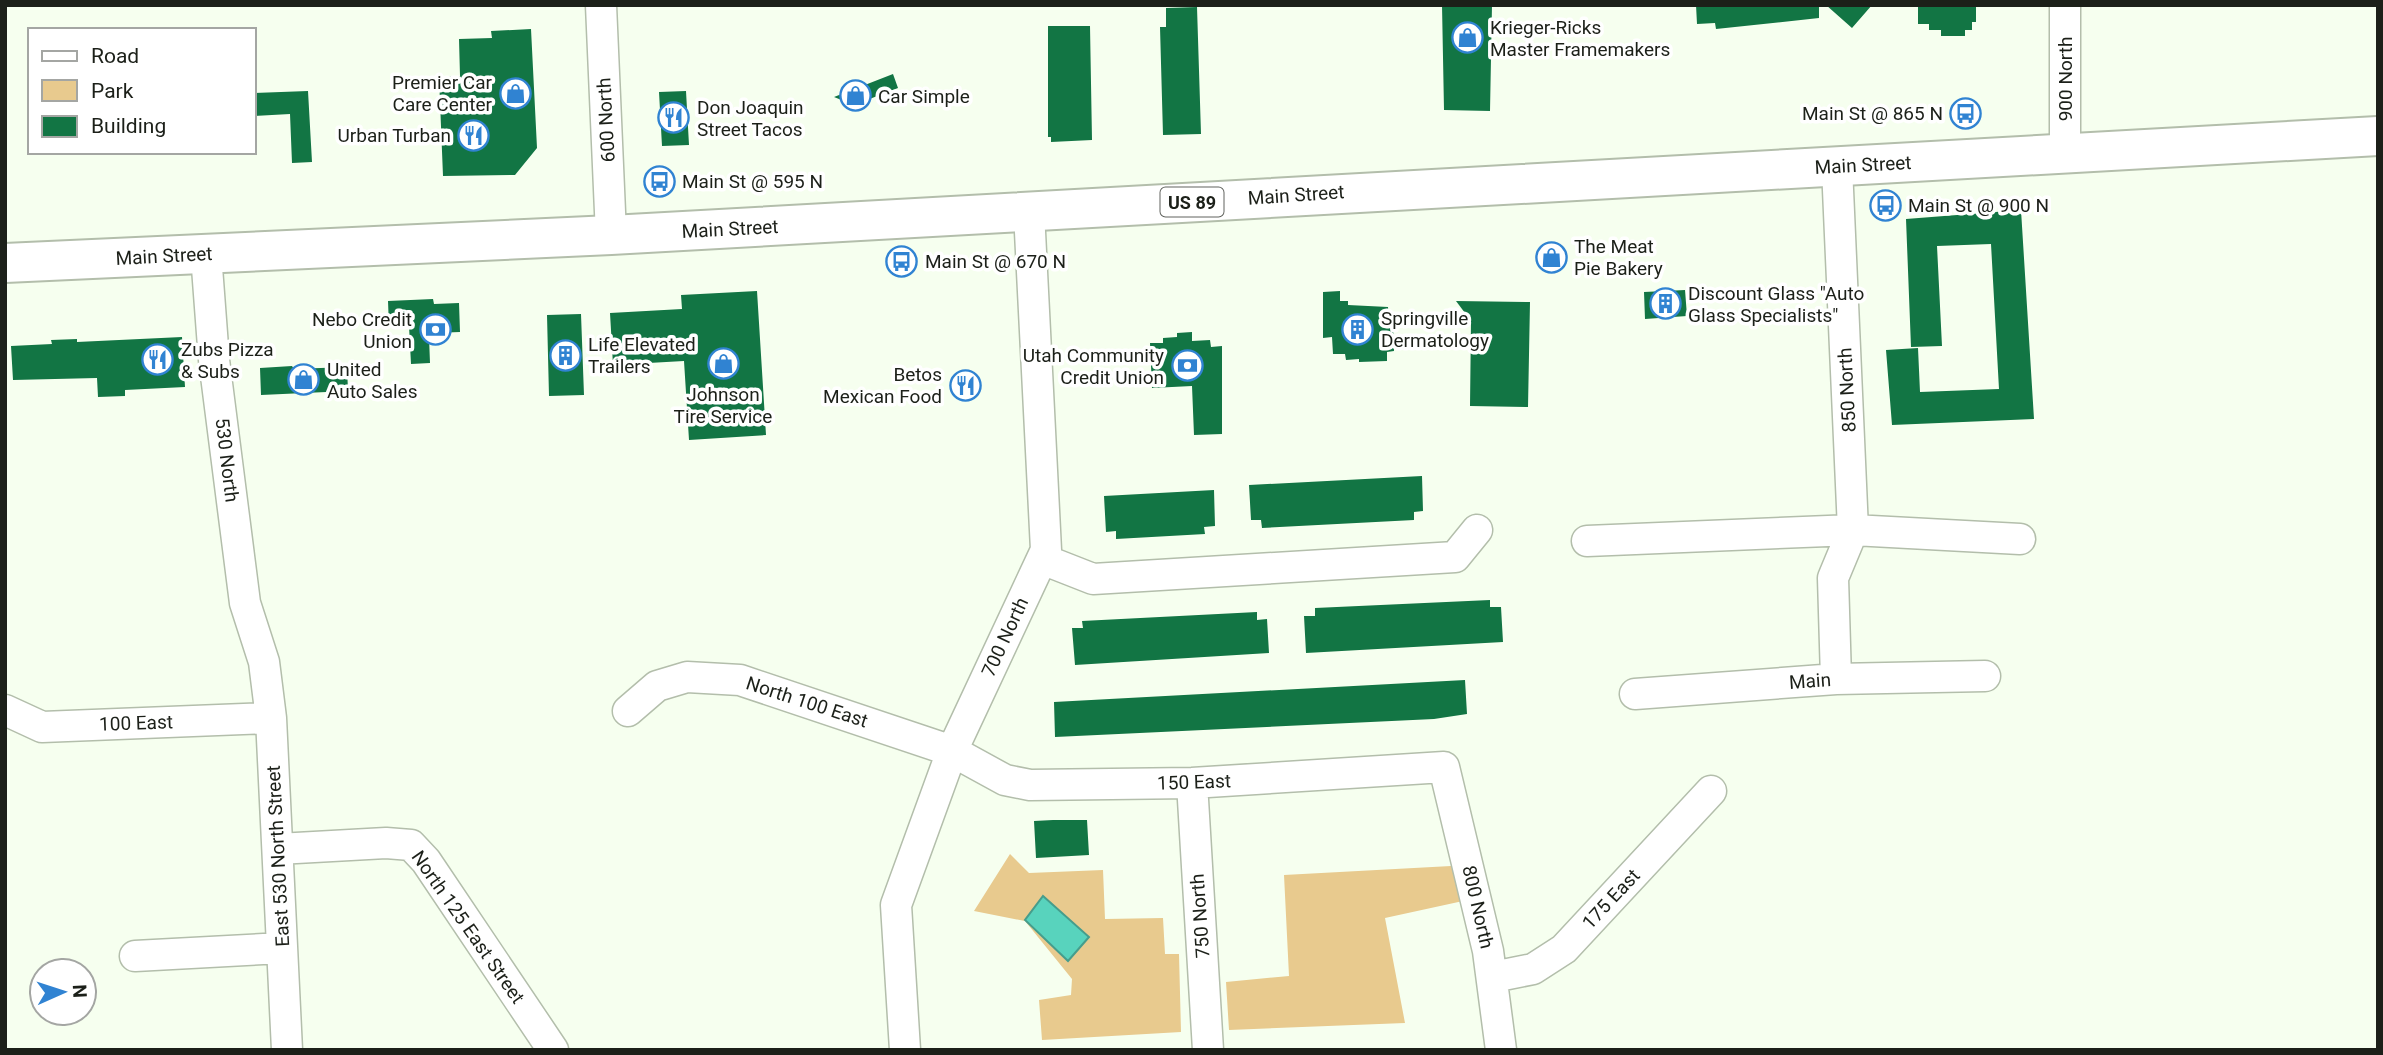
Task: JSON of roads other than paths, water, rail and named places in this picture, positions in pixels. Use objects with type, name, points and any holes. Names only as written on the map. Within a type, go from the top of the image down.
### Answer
[{"type":"main road","name":"Main Street","points":[[5,264],[611,235],[2378,136]]},
{"type":"street","name":"600 North","points":[[601,5],[611,235]]},
{"type":"street","name":"900 North","points":[[2065,5],[2065,153]]},
{"type":"street","name":"850 North","points":[[1837,167],[1853,530]]},
{"type":"street","name":"700 North","points":[[905,1050],[896,905],[952,751],[1046,550],[1029,212]]},
{"type":"street","name":"530 North","points":[[206,254],[214,360],[246,603],[264,662]]},
{"type":"street","points":[[1042,559],[1093,579],[1455,557],[1477,530]]},
{"type":"street","points":[[1836,679],[1833,578],[1853,530]]},
{"type":"street","points":[[1587,541],[1853,530],[2020,539]]},
{"type":"street","name":"East 530 North Street","points":[[264,662],[271,718],[287,1050]]},
{"type":"street","name":"Main","points":[[1634,694],[1836,679],[1985,676]]},
{"type":"street","name":"North 100 East","points":[[628,711],[657,686],[687,677],[740,680],[952,751]]},
{"type":"street","name":"100 East","points":[[5,710],[42,727],[271,718]]},
{"type":"street","name":"150 East","points":[[952,751],[1005,780],[1030,785],[1192,783],[1444,767]]},
{"type":"street","name":"800 North","points":[[1444,767],[1493,977],[1501,1050]]},
{"type":"street","name":"750 North","points":[[1192,783],[1208,1050]]},
{"type":"street","name":"175 East","points":[[1493,977],[1533,969],[1564,949],[1711,791]]},
{"type":"street","name":"North 125 East Street","points":[[278,849],[386,843],[411,845],[426,861],[553,1050]]},
{"type":"street","points":[[135,957],[282,948]]},
{"type":"water","points":[[1043,896],[1089,937],[1068,961],[1025,920]]},
{"type":"place","name":"Krieger-Ricks Master Framemakers","points":[[1467,38]]},
{"type":"place","name":"Premier Car Care Center","points":[[515,93]]},
{"type":"place","name":"Car Simple","points":[[855,96]]},
{"type":"place","name":"Main St @ 865 N","points":[[1966,113]]},
{"type":"place","name":"Don Joaquin Street Tacos","points":[[674,118]]},
{"type":"place","name":"Urban Turban","points":[[474,135]]},
{"type":"place","name":"Main St @ 595 N","points":[[659,181]]},
{"type":"place","name":"Main St @ 900 N","points":[[1885,205]]},
{"type":"place","name":"The Meat Pie Bakery","points":[[1551,257]]},
{"type":"place","name":"Main St @ 670 N","points":[[902,261]]},
{"type":"place","name":"Discount Glass \"Auto Glass Specialists\"","points":[[1665,304]]},
{"type":"place","name":"Springville Dermatology","points":[[1358,329]]},
{"type":"place","name":"Nebo Credit Union","points":[[435,330]]},
{"type":"place","name":"Life Elevated Trailers","points":[[565,355]]},
{"type":"place","name":"Zubs Pizza & Subs","points":[[158,360]]},
{"type":"place","name":"Johnson Tire Service","points":[[723,363]]},
{"type":"place","name":"Utah Community Credit Union","points":[[1187,366]]},
{"type":"place","name":"United Auto Sales","points":[[304,380]]},
{"type":"place","name":"Betos Mexican Food","points":[[965,385]]}]
